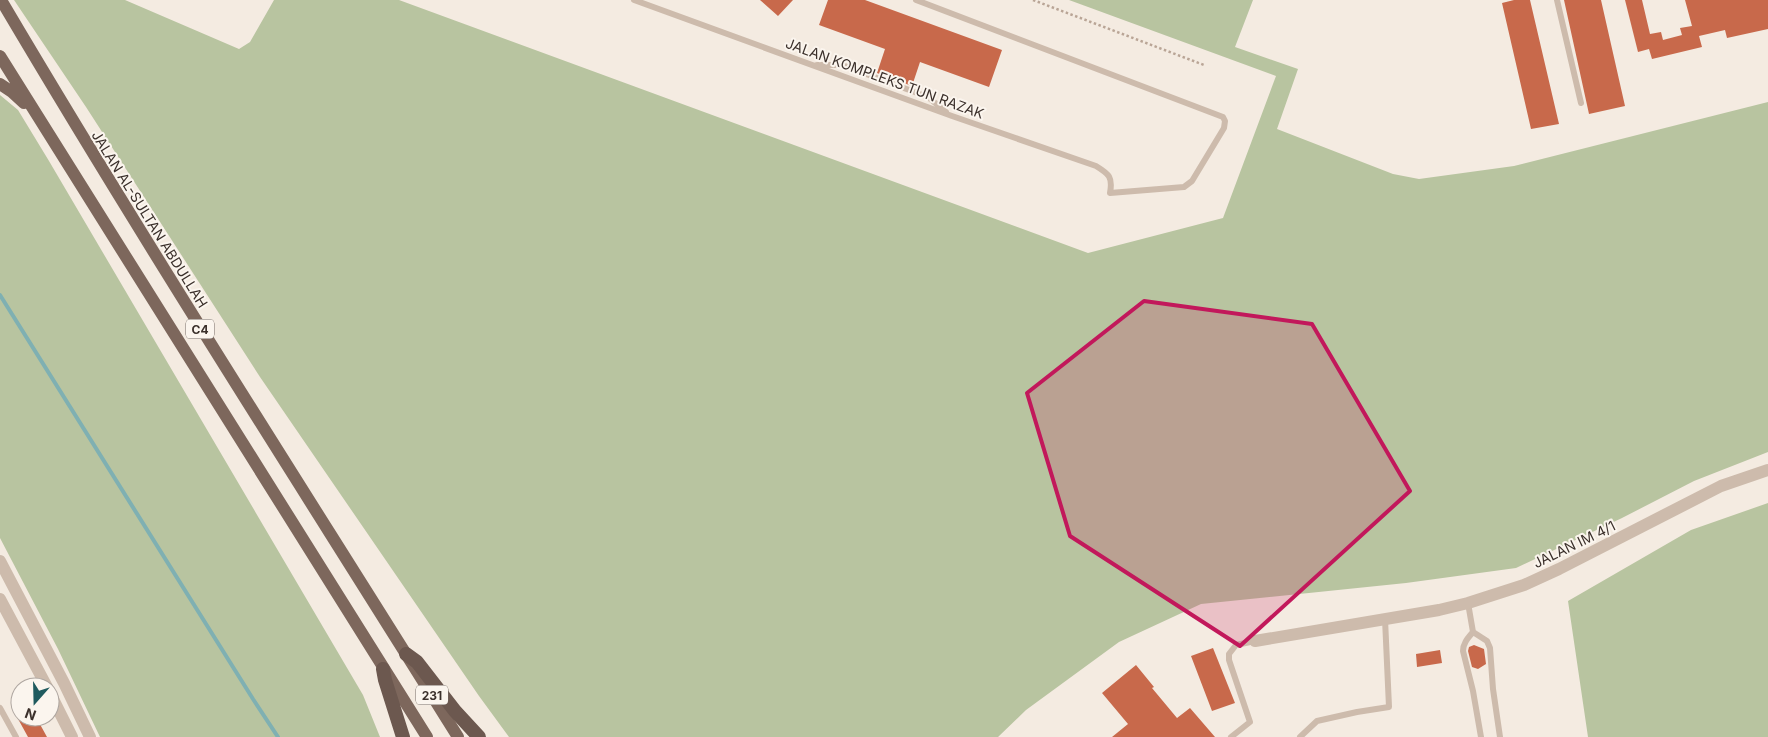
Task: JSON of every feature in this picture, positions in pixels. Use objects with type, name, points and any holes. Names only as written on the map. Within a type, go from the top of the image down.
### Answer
[{"type":"highway","points":[[406,654],[417,662],[455,711],[479,737]]},
{"type":"highway","points":[[383,668],[403,737]]},
{"type":"main road","name":"JALAN AL-SULTAN ABDULLAH","points":[[1,0],[208,342],[406,654]]},
{"type":"main road","name":"C4","points":[[0,56],[383,668]]},
{"type":"main road","points":[[0,84],[12,92],[40,120]]},
{"type":"main road","name":"231","points":[[406,654],[458,737]]},
{"type":"main road","name":"231","points":[[383,668],[428,737]]},
{"type":"street","name":"JALAN IM 4/1","points":[[1255,641],[1439,610],[1524,585],[1721,486],[1768,470]]},
{"type":"street","points":[[2,569],[64,683],[90,737]]},
{"type":"street","points":[[0,599],[42,677]]},
{"type":"street","points":[[60,713],[72,737]]},
{"type":"lane","name":"JALAN KOMPLEKS TUN RAZAK","points":[[634,0],[952,116],[1096,166],[1107,173],[1112,183],[1110,193],[1184,187],[1192,180],[1224,128],[1225,122],[1223,117],[916,0]]},
{"type":"lane","points":[[1557,0],[1581,104]]},
{"type":"lane","points":[[811,65],[842,65],[928,97],[952,116]]},
{"type":"lane","points":[[1468,603],[1473,632],[1487,641],[1490,648],[1493,690],[1500,737]]},
{"type":"lane","points":[[1300,737],[1317,722],[1357,712],[1389,707],[1385,619]]},
{"type":"lane","points":[[1473,632],[1467,638],[1463,651],[1473,691],[1480,737]]},
{"type":"lane","points":[[1231,737],[1250,722],[1229,660],[1229,654],[1236,645],[1255,641]]},
{"type":"lane","points":[[0,708],[16,737]]},
{"type":"path","points":[[1033,0],[1204,65]]},
{"type":"highlighted area","points":[[1144,301],[1312,324],[1410,491],[1240,646],[1070,536],[1027,393]]},
{"type":"green space","points":[[14,0],[125,0],[239,49],[250,42],[274,0],[399,0],[1088,253],[1223,218],[1276,76],[1069,0],[1253,0],[1235,47],[1298,69],[1277,129],[1393,174],[1419,179],[1514,166],[1768,102],[1768,452],[1694,481],[1622,518],[1516,568],[1406,583],[1201,604],[1119,642],[1026,710],[998,737],[509,737],[260,377],[86,107]]},
{"type":"green space","points":[[0,95],[18,110],[49,161],[363,695],[380,737],[100,737],[58,649],[0,538]]},
{"type":"green space","points":[[1768,503],[1768,737],[1588,737],[1568,601],[1691,530]]},
{"type":"building","points":[[760,0],[793,0],[778,16]]},
{"type":"building","points":[[828,0],[865,0],[1002,50],[989,87],[920,62],[912,86],[877,73],[885,49],[819,25]]},
{"type":"building","points":[[1514,0],[1530,0],[1559,124],[1531,129],[1502,3]]},
{"type":"building","points":[[1564,0],[1601,0],[1625,106],[1589,114]]},
{"type":"building","points":[[1625,0],[1642,0],[1650,34],[1661,32],[1663,40],[1682,35],[1680,28],[1692,26],[1685,0],[1768,0],[1768,29],[1727,38],[1725,30],[1699,36],[1702,47],[1652,59],[1649,49],[1638,52]]},
{"type":"building","points":[[1474,645],[1484,649],[1486,664],[1478,669],[1472,667],[1468,651],[1469,647]]},
{"type":"building","points":[[1213,648],[1235,703],[1212,711],[1191,656]]},
{"type":"building","points":[[1440,650],[1442,663],[1417,667],[1416,654]]},
{"type":"building","points":[[1136,665],[1177,718],[1190,708],[1215,737],[1112,737],[1128,724],[1102,693]]},
{"type":"building","points":[[22,727],[42,727],[47,737],[28,737]]},
{"type":"waterway","points":[[0,295],[278,737]]}]
